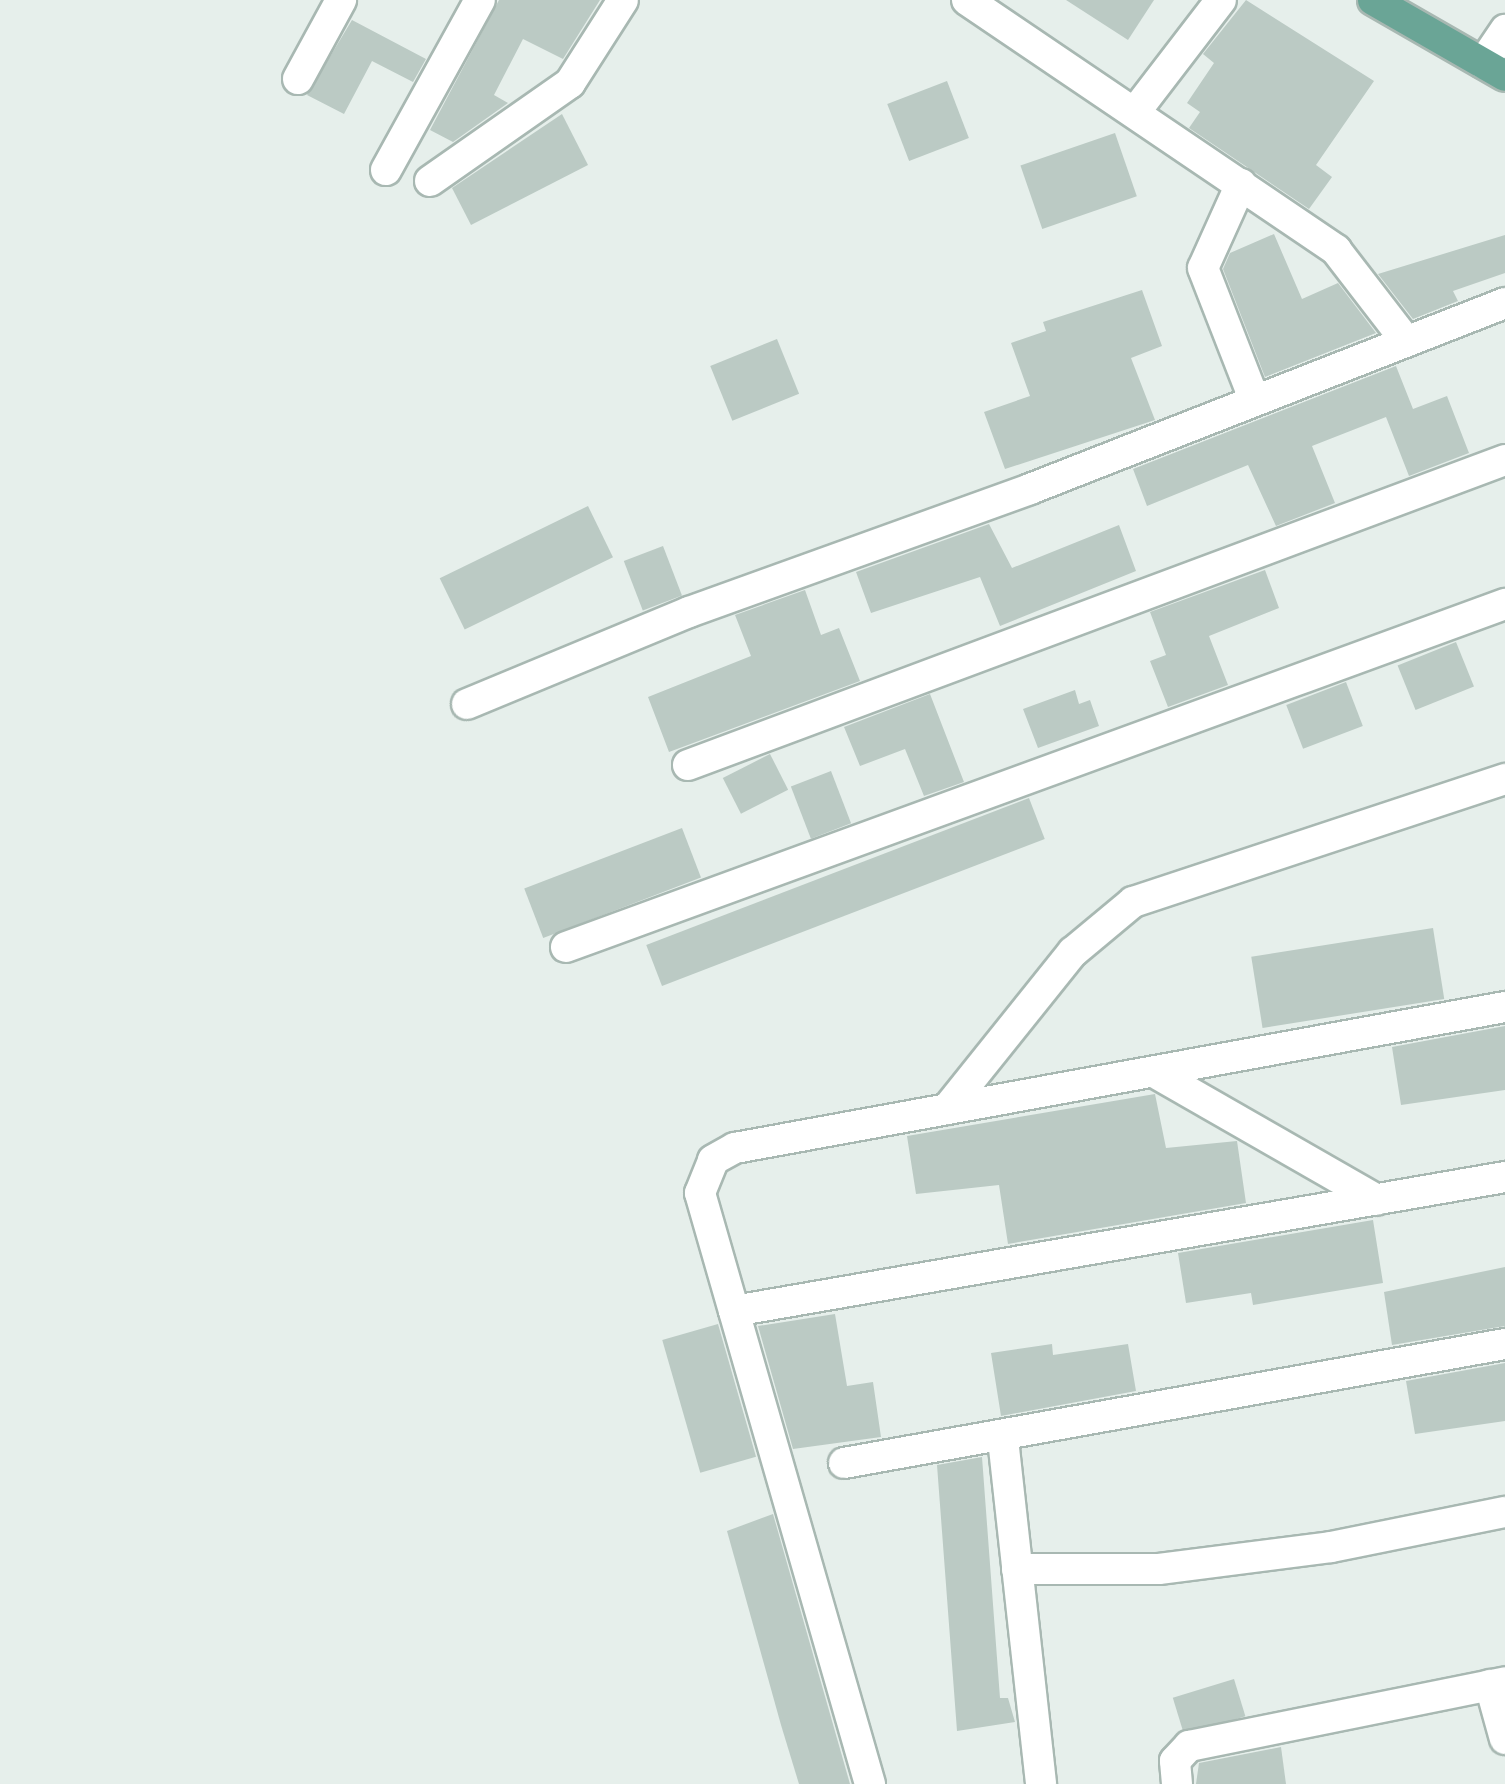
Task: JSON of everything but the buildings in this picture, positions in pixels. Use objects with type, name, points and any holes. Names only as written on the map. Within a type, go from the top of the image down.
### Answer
[{"type":"main road","points":[[1373,0],[1494,70]]},
{"type":"street","points":[[298,80],[341,0]]},
{"type":"street","points":[[386,170],[480,0]]},
{"type":"street","points":[[430,181],[570,83],[624,0]]},
{"type":"street","points":[[967,0],[1241,184],[1358,271],[1406,340]]},
{"type":"street","points":[[1136,112],[1222,0]]},
{"type":"street","points":[[1494,70],[1505,30]]},
{"type":"street","points":[[1241,184],[1203,268],[1254,399]]},
{"type":"street","points":[[468,704],[1505,303]]},
{"type":"street","points":[[688,765],[1505,460]]},
{"type":"street","points":[[566,947],[1505,604]]},
{"type":"street","points":[[947,1108],[1073,952],[1132,902],[1505,779]]},
{"type":"street","points":[[870,1784],[700,1194],[713,1160],[735,1148],[1159,1074],[1505,1007]]},
{"type":"street","points":[[1159,1074],[1377,1200]]},
{"type":"street","points":[[734,1312],[1505,1177]]},
{"type":"street","points":[[844,1463],[1003,1438],[1505,1344]]},
{"type":"street","points":[[1003,1438],[1041,1784]]},
{"type":"street","points":[[1016,1570],[1159,1569],[1331,1547],[1505,1512]]},
{"type":"street","points":[[1176,1784],[1174,1761],[1189,1746],[1498,1684],[1505,1739]]}]
